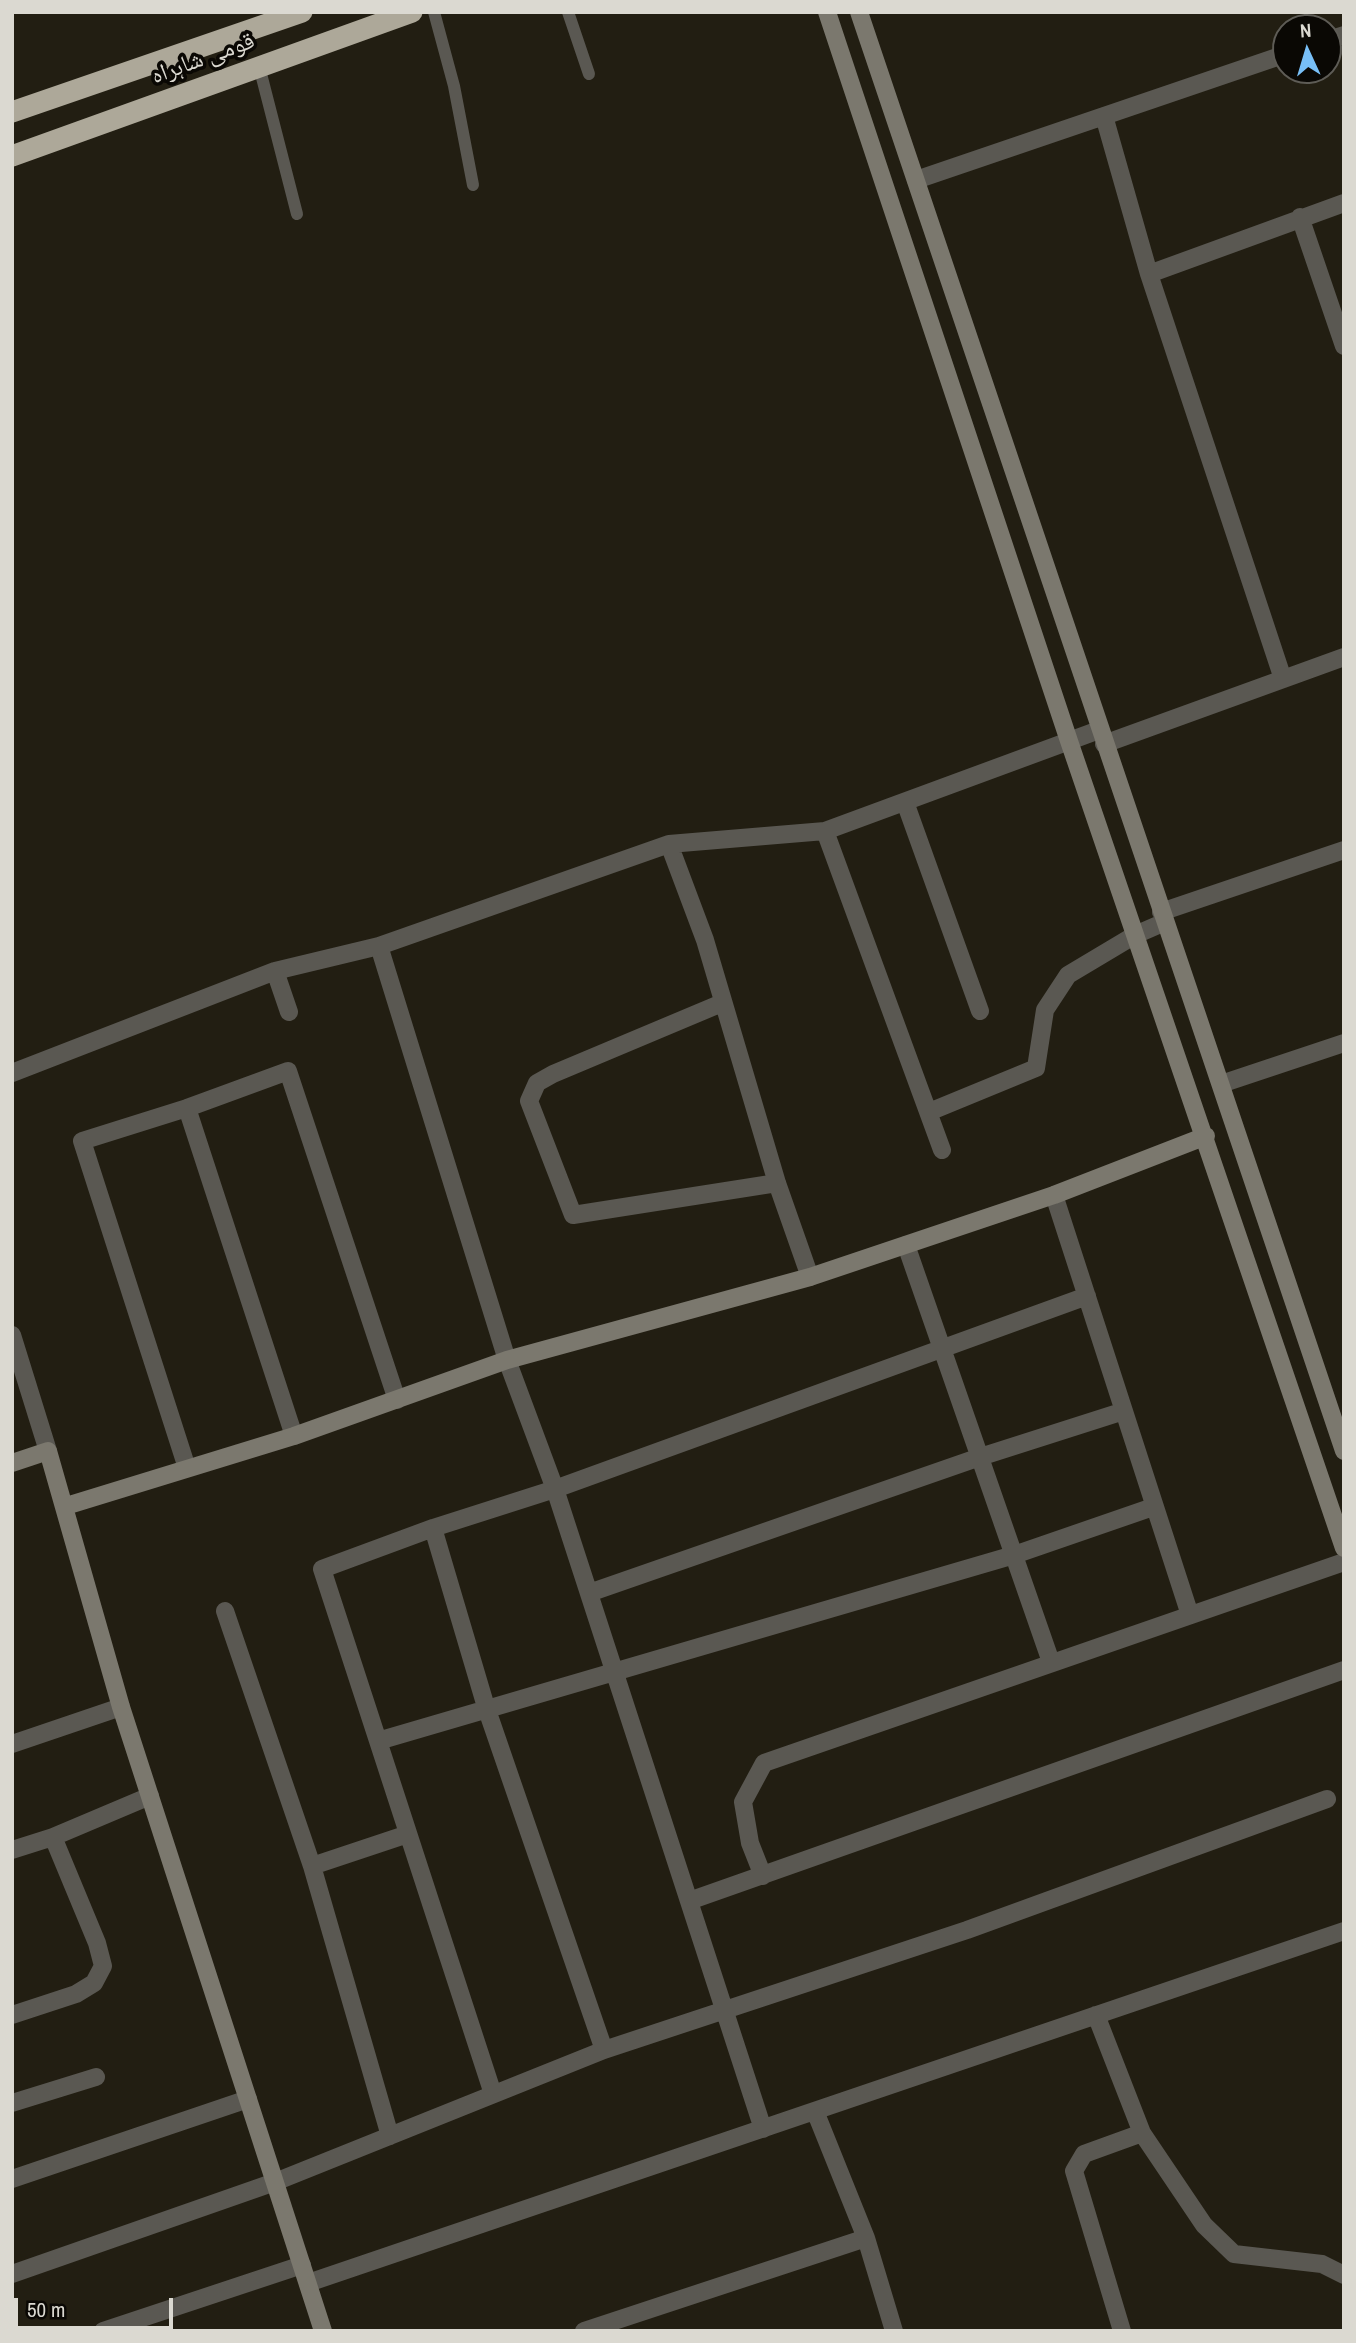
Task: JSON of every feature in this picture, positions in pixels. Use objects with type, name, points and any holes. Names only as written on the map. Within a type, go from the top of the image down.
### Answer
[{"type":"highway","name":"قومی شاہراہ","points":[[12,156],[412,12]]},
{"type":"highway","name":"قومی شاہراہ","points":[[12,112],[295,13]]},
{"type":"street","points":[[827,12],[1069,741],[1206,1136],[1344,1548]]},
{"type":"street","points":[[859,12],[1344,1451]]},
{"type":"street","points":[[916,180],[1272,59]]},
{"type":"street","points":[[1104,116],[1149,274],[1283,679]]},
{"type":"street","points":[[1149,274],[1344,203]]},
{"type":"street","points":[[1300,217],[1344,346]]},
{"type":"street","points":[[1033,631],[1063,620]]},
{"type":"street","points":[[12,1073],[275,971],[379,946],[669,844],[825,831],[1069,741],[1102,737],[1344,657]]},
{"type":"street","points":[[905,802],[980,1011]]},
{"type":"street","points":[[825,831],[942,1150]]},
{"type":"street","points":[[669,844],[705,940],[777,1183],[810,1277]]},
{"type":"street","points":[[929,1112],[1036,1068],[1042,1023],[1051,998],[1079,966],[1163,917],[1344,850]]},
{"type":"street","points":[[379,946],[507,1360],[555,1489],[762,2129]]},
{"type":"street","points":[[275,971],[289,1012]]},
{"type":"street","points":[[722,1003],[553,1074],[537,1083],[528,1101],[573,1215],[777,1183]]},
{"type":"street","points":[[1221,1084],[1344,1043]]},
{"type":"street","points":[[187,1468],[82,1142],[288,1072],[397,1400]]},
{"type":"street","points":[[187,1108],[294,1436]]},
{"type":"street","points":[[66,1506],[294,1436],[507,1360],[810,1277],[1054,1195],[1206,1136]]},
{"type":"street","points":[[1054,1195],[1190,1615]]},
{"type":"street","points":[[906,1245],[1051,1662]]},
{"type":"street","points":[[492,2094],[323,1569],[433,1528],[555,1489],[1087,1296]]},
{"type":"street","points":[[12,1335],[66,1506],[121,1707],[323,2331]]},
{"type":"street","points":[[589,1593],[980,1457],[1124,1411]]},
{"type":"street","points":[[12,1463],[48,1451]]},
{"type":"street","points":[[378,1741],[486,1707],[1014,1555],[1153,1507]]},
{"type":"street","points":[[433,1528],[486,1707],[604,2050]]},
{"type":"street","points":[[763,1876],[750,1843],[743,1802],[764,1763],[1344,1562]]},
{"type":"street","points":[[225,1611],[312,1866],[390,2136]]},
{"type":"street","points":[[689,1901],[1344,1670]]},
{"type":"street","points":[[12,1744],[121,1707]]},
{"type":"street","points":[[12,1850],[53,1837],[150,1796]]},
{"type":"street","points":[[12,2274],[275,2182],[604,2050],[967,1930],[1327,1799]]},
{"type":"street","points":[[312,1866],[408,1834]]},
{"type":"street","points":[[12,2015],[76,1994],[94,1983],[103,1966],[97,1943],[53,1837]]},
{"type":"street","points":[[308,2283],[1096,2015],[1343,1934]]},
{"type":"street","points":[[1096,2015],[1142,2133],[1204,2225],[1234,2254],[1322,2264],[1344,2275]]},
{"type":"street","points":[[12,2104],[96,2077]]},
{"type":"street","points":[[12,2179],[248,2098]]},
{"type":"street","points":[[815,2111],[866,2238],[894,2331]]},
{"type":"street","points":[[1122,2331],[1074,2171],[1084,2154],[1142,2133]]},
{"type":"street","points":[[584,2331],[637,2323],[866,2238]]},
{"type":"street","points":[[103,2331],[302,2264]]},
{"type":"lane","points":[[434,12],[454,86],[473,185]]},
{"type":"lane","points":[[568,12],[589,74]]},
{"type":"lane","points":[[259,66],[297,214]]}]
